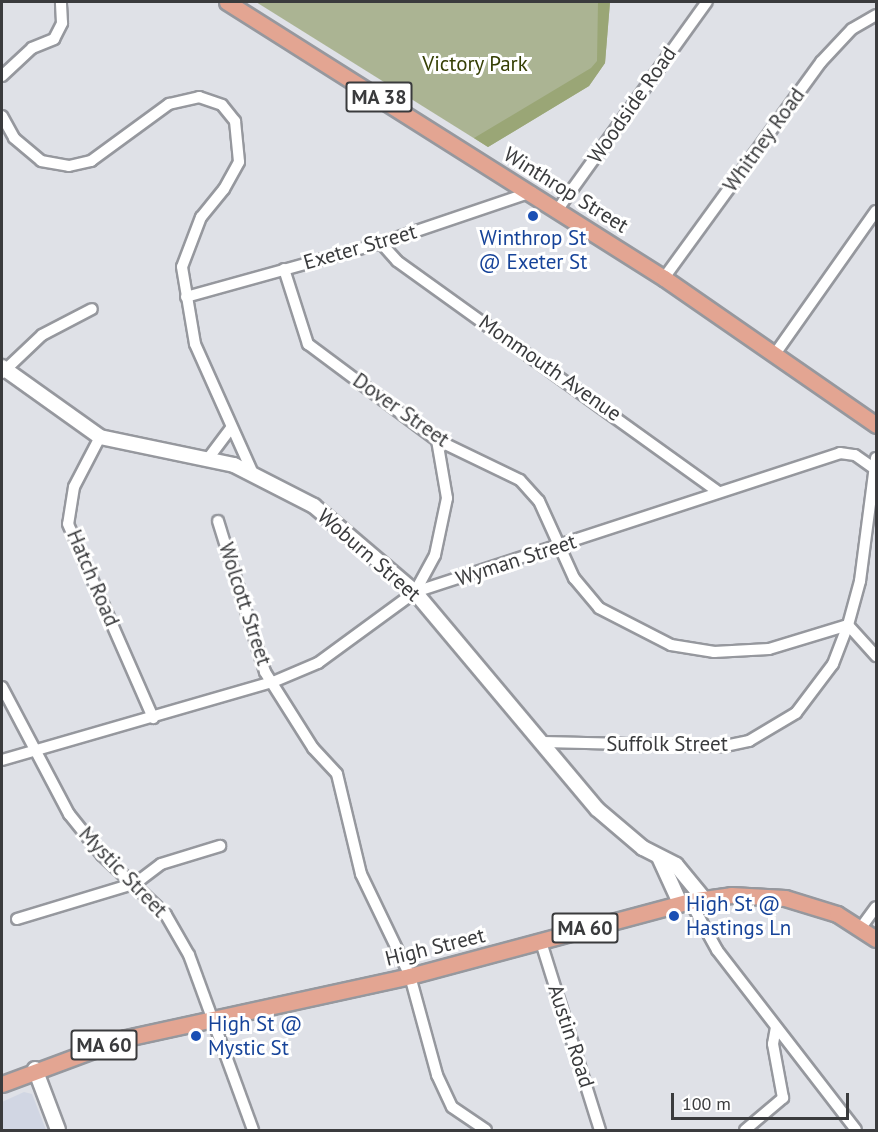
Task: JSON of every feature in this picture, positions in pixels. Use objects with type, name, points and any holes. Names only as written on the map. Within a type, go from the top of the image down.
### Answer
[{"type":"main road","name":"Winthrop Street","points":[[227,2],[532,192],[664,278],[876,426]]},
{"type":"main road","name":"High Street","points":[[2,1084],[35,1069],[126,1038],[410,976],[691,901],[784,898],[820,907],[876,939]]},
{"type":"street","points":[[2,76],[33,48],[54,39],[62,23],[61,2]]},
{"type":"street","name":"Woodside Road","points":[[558,209],[706,2]]},
{"type":"street","name":"Whitney Road","points":[[664,278],[821,62],[852,29],[876,15]]},
{"type":"street","points":[[2,116],[14,138],[41,161],[69,166],[106,152],[169,104],[199,97],[222,105],[236,121],[239,162],[224,189],[201,216],[182,267],[195,344],[230,429],[255,476]]},
{"type":"street","name":"Exeter Street","points":[[186,297],[381,243],[532,192]]},
{"type":"street","points":[[775,354],[876,211]]},
{"type":"street","name":"Monmouth Avenue","points":[[381,243],[397,261],[719,492]]},
{"type":"street","name":"Dover Street","points":[[284,269],[308,344],[437,440],[520,480],[539,501],[574,578],[599,608],[670,645],[737,653],[848,625]]},
{"type":"street","points":[[2,369],[42,335],[92,309]]},
{"type":"street","name":"Woburn Street","points":[[2,369],[100,436],[234,465],[314,506],[415,592],[597,809],[659,857],[676,865],[691,901]]},
{"type":"street","points":[[207,460],[230,429]]},
{"type":"street","name":"Hatch Road","points":[[100,436],[74,487],[68,524],[153,718]]},
{"type":"street","points":[[415,592],[435,555],[447,498],[437,440]]},
{"type":"street","name":"Wyman Street","points":[[2,760],[273,682],[318,663],[415,592],[840,453],[855,455],[874,463]]},
{"type":"street","name":"Suffolk Street","points":[[543,742],[699,747],[749,741],[796,713],[833,664],[848,625],[860,581],[874,463]]},
{"type":"street","name":"Wolcott Street","points":[[218,521],[265,672],[312,748],[337,774],[361,874],[410,976],[437,1074],[452,1107],[486,1131]]},
{"type":"street","points":[[848,625],[876,656]]},
{"type":"street","name":"Mystic Street","points":[[2,687],[69,814],[102,855],[136,882],[166,915],[178,935],[253,1131]]},
{"type":"street","points":[[17,919],[136,882],[161,864],[220,846]]},
{"type":"street","name":"Woburn Street","points":[[659,857],[691,901]]},
{"type":"street","points":[[691,901],[717,950],[856,1131]]},
{"type":"street","points":[[860,929],[876,907]]},
{"type":"street","name":"Austin Road","points":[[541,942],[600,1131]]},
{"type":"street","points":[[745,1131],[783,1098],[773,1044],[776,1027]]},
{"type":"street","points":[[35,1069],[58,1131]]},
{"type":"shaded area","points":[[24,1092],[32,1094],[46,1130],[2,1130],[2,1102]]},
{"type":"green space","name":"Victory Park","points":[[256,2],[610,2],[605,63],[589,86],[488,147]]},
{"type":"green space","points":[[598,2],[610,2],[605,63],[589,86],[488,147],[474,138],[591,68],[597,61]]},
{"type":"place","name":"Winthrop St @ Exeter St","points":[[533,216]]},
{"type":"place","name":"High St @ Hastings Ln","points":[[674,916]]},
{"type":"place","name":"High St @ Mystic St","points":[[196,1036]]}]
